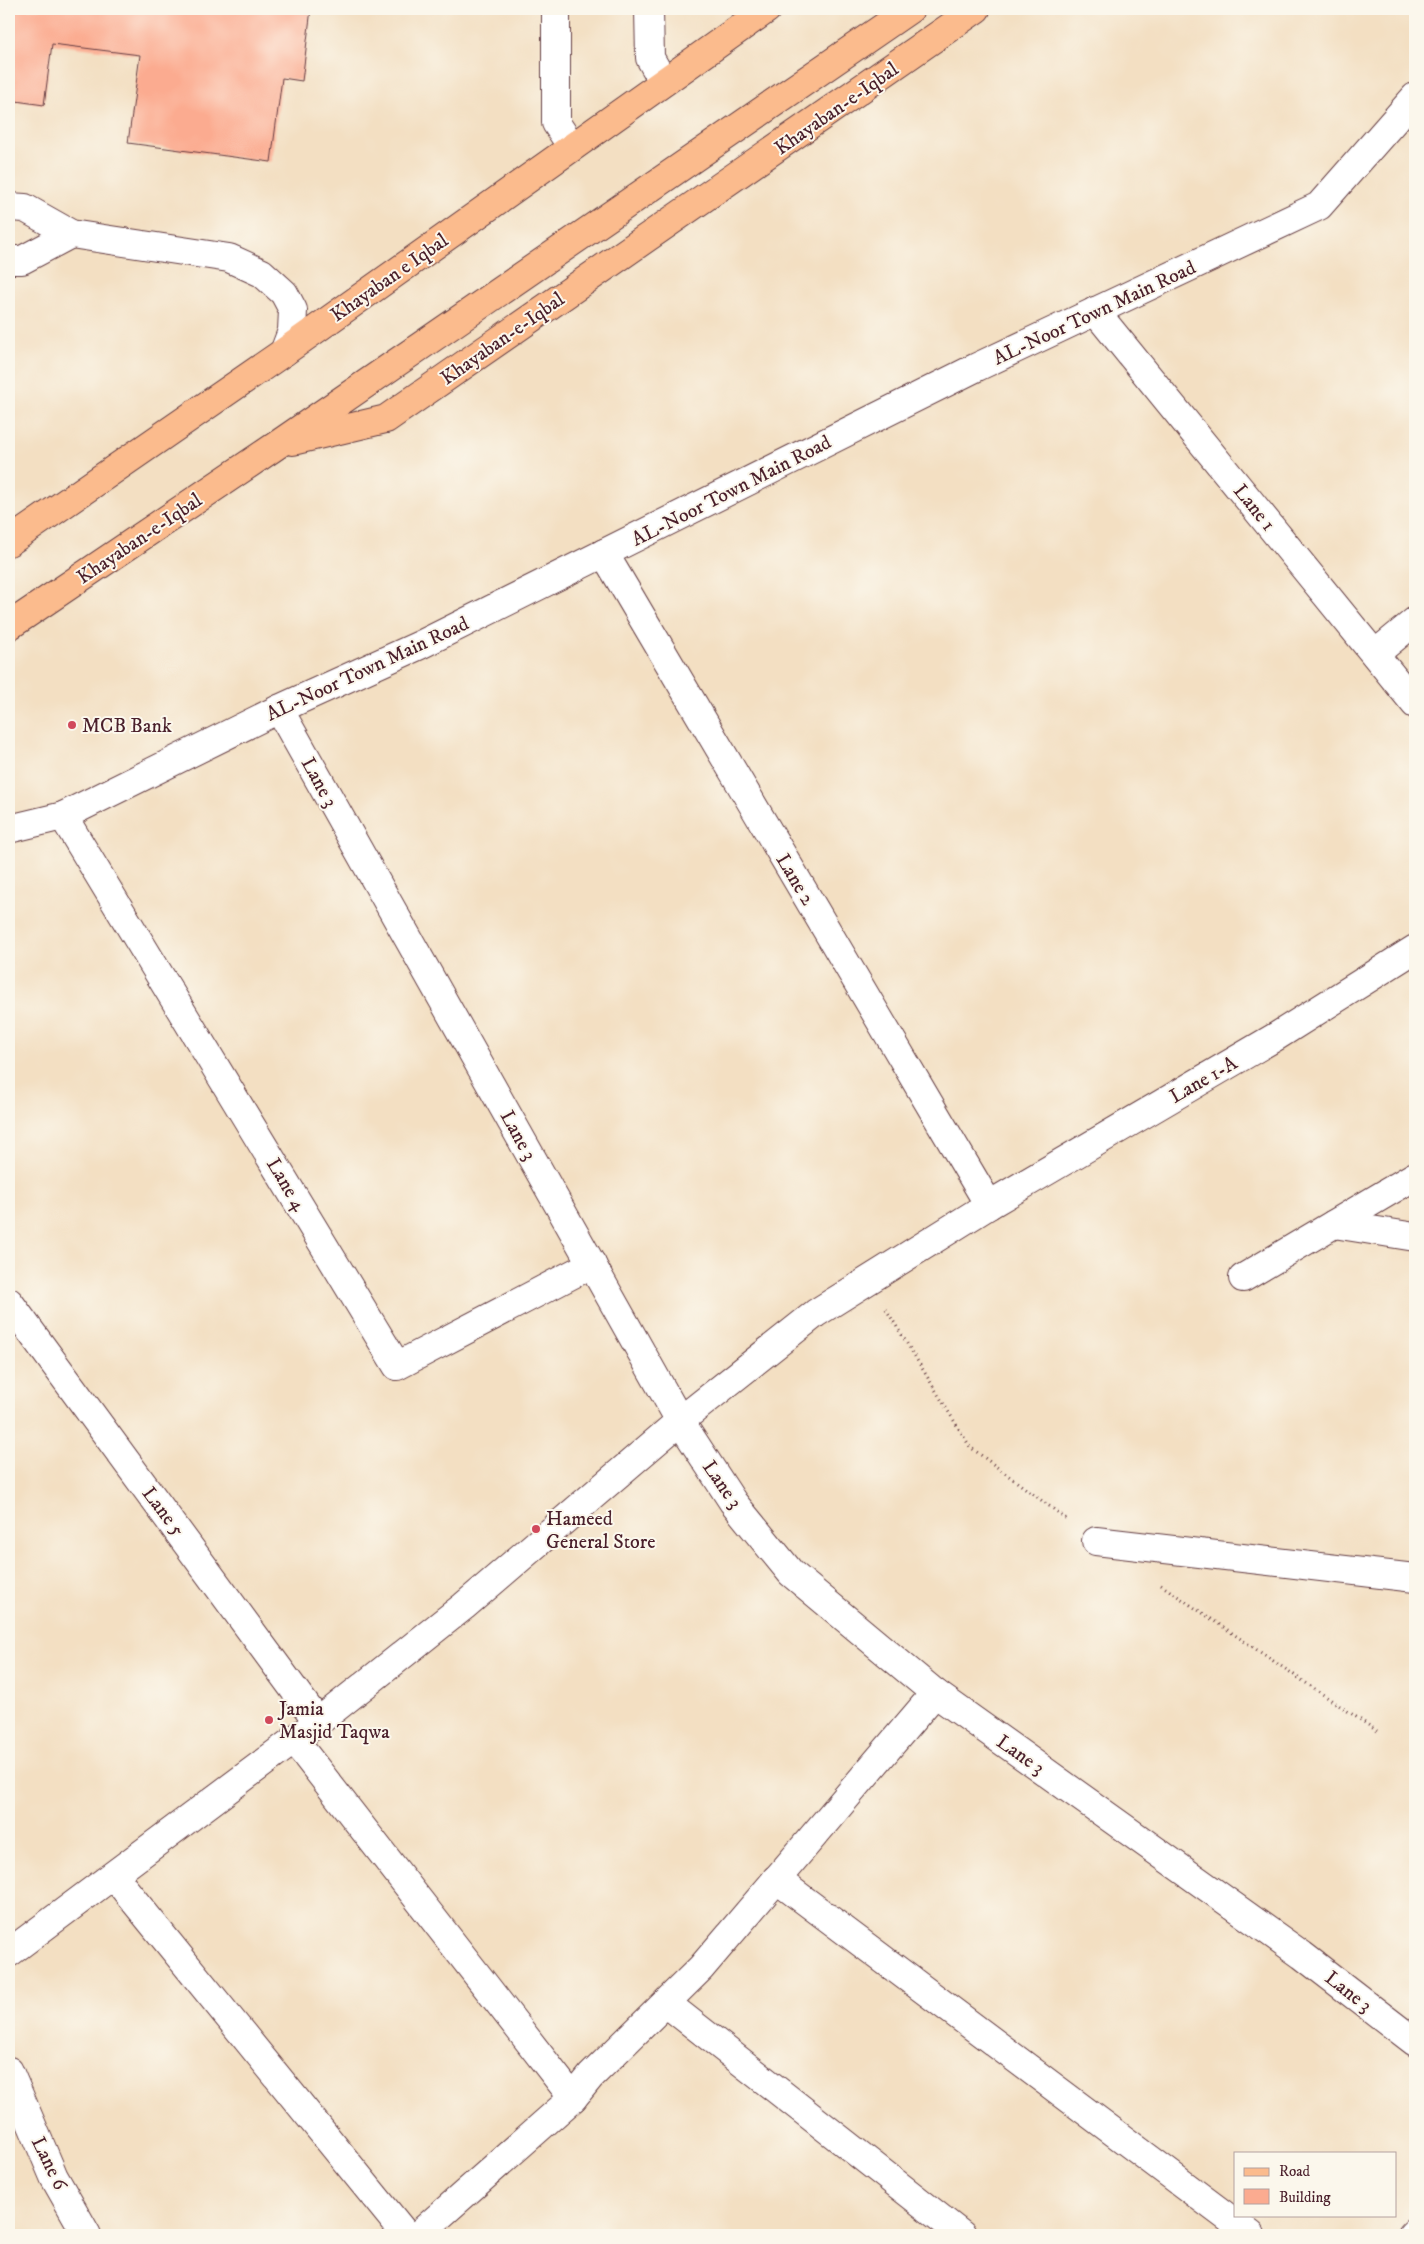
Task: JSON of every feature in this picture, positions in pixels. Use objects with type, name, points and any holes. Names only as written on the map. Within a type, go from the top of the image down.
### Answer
[{"type":"main road","name":"Khayaban e Iqbal","points":[[9,542],[284,352],[663,81],[767,9]]},
{"type":"main road","points":[[277,445],[910,9]]},
{"type":"main road","name":"Khayaban-e-Iqbal","points":[[9,626],[277,445],[386,419],[976,9]]},
{"type":"street","points":[[556,9],[556,123],[572,147]]},
{"type":"street","points":[[649,9],[650,58],[663,81]]},
{"type":"street","name":"AL-Noor Town Main Road","points":[[9,829],[63,816],[279,709],[420,645],[977,367],[1319,206],[1415,97]]},
{"type":"street","points":[[9,207],[25,208],[71,234],[229,258],[262,273],[284,293],[293,310],[292,331],[284,352]]},
{"type":"street","points":[[9,260],[22,260],[71,234]]},
{"type":"street","name":"Lane 1","points":[[1095,311],[1415,704]]},
{"type":"street","name":"Lane 2","points":[[604,554],[989,1205]]},
{"type":"street","points":[[1375,654],[1415,621]]},
{"type":"street","name":"Lane 3","points":[[279,709],[680,1421],[733,1502],[791,1573],[934,1693],[1302,1955],[1415,2042]]},
{"type":"street","name":"Lane 4","points":[[63,816],[397,1366],[592,1264]]},
{"type":"street","name":"Lane 1-A","points":[[9,1952],[114,1876],[318,1722],[464,1606],[680,1421],[816,1313],[989,1205],[1277,1036],[1415,949]]},
{"type":"street","points":[[1243,1278],[1415,1176]]},
{"type":"street","points":[[1334,1224],[1415,1237]]},
{"type":"street","name":"Lane 5","points":[[9,1302],[318,1722]]},
{"type":"street","points":[[1096,1541],[1415,1578]]},
{"type":"street","points":[[418,2235],[573,2098],[591,2076],[701,1968],[934,1693]]},
{"type":"street","points":[[294,1740],[573,2098]]},
{"type":"street","points":[[114,1876],[406,2235]]},
{"type":"street","points":[[776,1879],[1251,2235]]},
{"type":"street","points":[[666,2003],[962,2235]]},
{"type":"street","name":"Lane 6","points":[[9,2071],[54,2177],[87,2235]]},
{"type":"street","points":[[1412,2235],[1415,2232]]},
{"type":"building","points":[[9,9],[311,9],[302,81],[282,78],[271,162],[128,143],[140,55],[52,44],[44,105],[9,100]]},
{"type":"place","name":"MCB Bank","points":[[72,725]]},
{"type":"place","name":"Hameed General Store","points":[[536,1529]]},
{"type":"place","name":"Jamia Masjid Taqwa","points":[[269,1720]]}]
